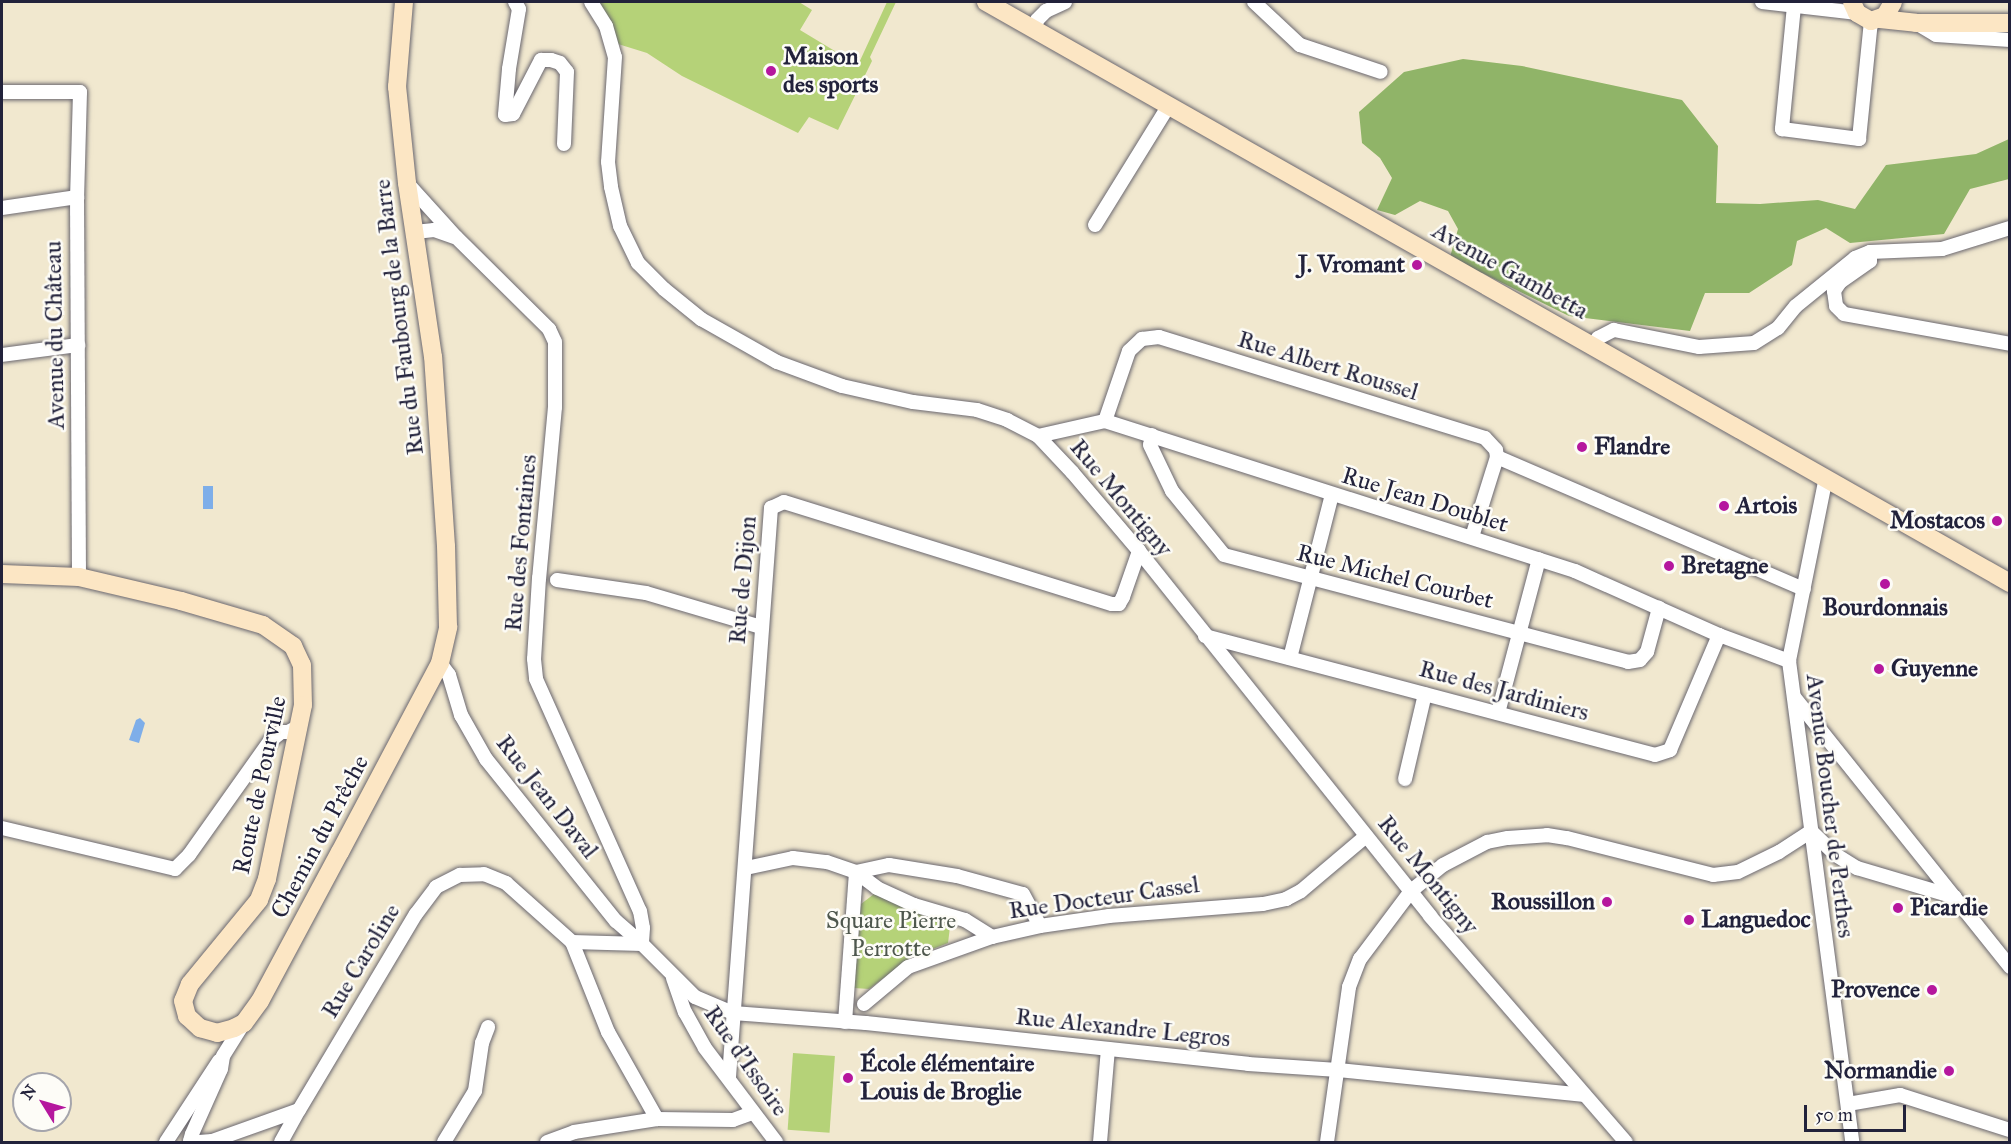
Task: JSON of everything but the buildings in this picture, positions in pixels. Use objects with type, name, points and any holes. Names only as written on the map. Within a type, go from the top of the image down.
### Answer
[{"type":"main road","name":"Rue du Faubourg de la Barre","points":[[404,2],[398,87],[406,183],[433,357],[446,535],[448,627],[440,663]]},
{"type":"main road","name":"Avenue Gambetta","points":[[986,2],[1594,345],[2010,584]]},
{"type":"main road","points":[[1865,14],[1889,12],[1893,2],[1916,23]]},
{"type":"main road","points":[[1865,14],[1916,23],[2010,23]]},
{"type":"main road","name":"Route de Pourville","points":[[2,574],[79,577],[263,625],[279,633],[293,646],[302,665],[305,686],[300,726],[274,856],[259,900],[190,984],[183,1001],[187,1017],[200,1028],[217,1033],[239,1025]]},
{"type":"main road","name":"Chemin du Prêche","points":[[239,1025],[261,1001],[440,663]]},
{"type":"street","points":[[515,2],[519,9],[509,69],[505,115],[513,114],[541,60],[560,63],[567,72],[564,144]]},
{"type":"street","name":"Rue Montigny","points":[[591,2],[606,26],[615,57],[608,162],[620,226],[638,262],[664,289],[701,319],[777,362],[842,386],[914,402],[977,410],[1006,420],[1038,436],[1139,551],[1411,891],[1563,1066],[1583,1095],[1626,1143]]},
{"type":"street","points":[[1035,29],[1037,20],[1046,12],[1065,2]]},
{"type":"street","points":[[1254,2],[1300,45],[1381,72]]},
{"type":"street","points":[[1762,2],[1865,14],[1859,139],[1782,129],[1794,6]]},
{"type":"street","points":[[1916,23],[1936,35],[2010,40]]},
{"type":"street","name":"Avenue du Château","points":[[2,92],[80,92],[76,197],[79,577]]},
{"type":"street","points":[[1095,225],[1169,105]]},
{"type":"street","name":"Rue des Fontaines","points":[[406,183],[456,237],[549,329],[555,342],[555,407],[536,625],[534,659],[536,680],[640,911],[643,928],[642,944]]},
{"type":"street","points":[[2,208],[76,197]]},
{"type":"street","points":[[1594,345],[1598,338],[1614,330],[1699,347],[1754,343],[1778,328],[1796,306],[1855,258],[1870,252],[1942,249],[2010,228]]},
{"type":"street","points":[[415,232],[434,231],[456,237]]},
{"type":"street","points":[[1870,252],[1870,261],[1840,282],[1834,291],[1836,306],[1844,314],[2010,344]]},
{"type":"street","name":"Rue Albert Roussel","points":[[1105,421],[1129,351],[1142,339],[1159,337],[1485,438],[1496,450],[1497,457]]},
{"type":"street","points":[[2,355],[78,345]]},
{"type":"street","name":"Rue Jean Doublet","points":[[1038,436],[1105,421],[1152,435],[1332,495],[1539,559],[1719,635],[1789,661]]},
{"type":"street","name":"Rue Michel Courbet","points":[[1152,435],[1150,445],[1172,491],[1224,555],[1518,631],[1628,662],[1640,660],[1647,652],[1659,608]]},
{"type":"street","points":[[1472,537],[1497,457],[1804,589]]},
{"type":"street","name":"Avenue Boucher de Perthes","points":[[1826,477],[1789,661],[1848,1104],[1851,1143]]},
{"type":"street","points":[[1290,658],[1332,495]]},
{"type":"street","name":"Rue de Dijon","points":[[729,1077],[746,868],[768,515],[777,503],[783,502],[1112,604],[1119,604],[1123,597],[1139,551]]},
{"type":"street","points":[[1498,713],[1539,559]]},
{"type":"street","points":[[557,580],[646,592],[761,627]]},
{"type":"street","name":"Rue des Jardiniers","points":[[1205,636],[1655,755],[1664,754],[1670,750],[1719,635]]},
{"type":"street","name":"Rue Jean Daval","points":[[440,663],[449,675],[461,715],[486,759],[616,921],[642,944]]},
{"type":"street","points":[[1405,778],[1425,694]]},
{"type":"street","points":[[1794,697],[2010,967]]},
{"type":"street","points":[[2,828],[175,869],[189,855],[270,741],[281,732],[288,732],[300,726]]},
{"type":"street","points":[[1327,1143],[1349,987],[1360,959],[1411,891],[1464,853],[1487,843],[1508,838],[1546,835],[1567,838],[1713,875],[1738,872],[1779,852],[1811,831],[1836,855],[1857,867],[1955,897]]},
{"type":"street","name":"Rue Docteur Cassel","points":[[864,1004],[908,968],[992,937],[1040,926],[1109,916],[1263,904],[1286,899],[1300,891],[1366,836]]},
{"type":"street","points":[[746,868],[792,858],[827,862],[856,872],[877,888],[914,905],[965,920],[992,937]]},
{"type":"street","points":[[856,872],[889,865],[957,876],[1023,894],[1040,926]]},
{"type":"street","points":[[844,1022],[856,872]]},
{"type":"street","name":"Rue Caroline","points":[[281,1143],[387,959],[436,887],[460,875],[484,874],[506,883],[572,942]]},
{"type":"street","points":[[642,944],[572,942],[608,1032],[657,1119]]},
{"type":"street","name":"Rue d'Issoire","points":[[642,944],[671,973],[685,1012],[700,1039],[776,1143]]},
{"type":"street","name":"Rue Alexandre Legros","points":[[671,973],[695,997],[733,1013],[866,1023],[1248,1064],[1338,1070],[1583,1095]]},
{"type":"street","points":[[847,1002],[864,1004],[866,1023]]},
{"type":"street","points":[[166,1143],[223,1056],[239,1025]]},
{"type":"street","points":[[444,1143],[476,1091],[482,1043],[488,1027]]},
{"type":"street","points":[[1100,1143],[1108,1049]]},
{"type":"street","points":[[193,1143],[190,1141],[192,1134],[221,1069],[223,1056]]},
{"type":"street","points":[[1848,1104],[1900,1095],[2010,1130]]},
{"type":"street","points":[[199,1143],[212,1141],[299,1110]]},
{"type":"street","points":[[547,1143],[574,1132],[657,1119],[733,1120],[752,1113]]},
{"type":"green space","name":"Maison des sports","points":[[596,2],[799,2],[812,10],[800,30],[858,65],[887,2],[896,2],[870,57],[872,61],[838,130],[809,117],[798,133],[682,76],[647,53],[618,44],[606,14]]},
{"type":"green space","points":[[1463,59],[1522,66],[1682,100],[1718,146],[1716,203],[1760,204],[1818,200],[1855,209],[1886,165],[1976,154],[2009,139],[2009,179],[1970,189],[1944,234],[1850,243],[1826,228],[1797,241],[1792,265],[1749,293],[1705,293],[1690,331],[1569,316],[1450,257],[1458,229],[1448,211],[1420,201],[1395,215],[1377,210],[1392,178],[1380,158],[1362,143],[1359,112],[1404,72]]},
{"type":"green space","name":"Square Pierre Perrotte","points":[[874,894],[950,927],[948,943],[910,958],[869,989],[854,988],[861,904]]},
{"type":"green space","points":[[793,1053],[835,1056],[830,1133],[788,1130]]},
{"type":"water","points":[[203,486],[213,486],[213,509],[203,509]]},
{"type":"water","points":[[140,718],[145,723],[139,743],[129,740],[136,720]]},
{"type":"place","name":"Maison des sports","points":[[771,71]]},
{"type":"place","name":"J. Vromant","points":[[1417,265]]},
{"type":"place","name":"Flandre","points":[[1582,447]]},
{"type":"place","name":"Artois","points":[[1724,506]]},
{"type":"place","name":"Mostacos","points":[[1997,521]]},
{"type":"place","name":"Bretagne","points":[[1669,566]]},
{"type":"place","name":"Bourdonnais","points":[[1885,584]]},
{"type":"place","name":"Guyenne","points":[[1879,669]]},
{"type":"place","name":"Roussillon","points":[[1607,902]]},
{"type":"place","name":"Picardie","points":[[1898,908]]},
{"type":"place","name":"Languedoc","points":[[1689,920]]},
{"type":"place","name":"Provence","points":[[1932,990]]},
{"type":"place","name":"Normandie","points":[[1949,1071]]},
{"type":"place","name":"École élémentaire Louis de Broglie","points":[[848,1078]]}]
